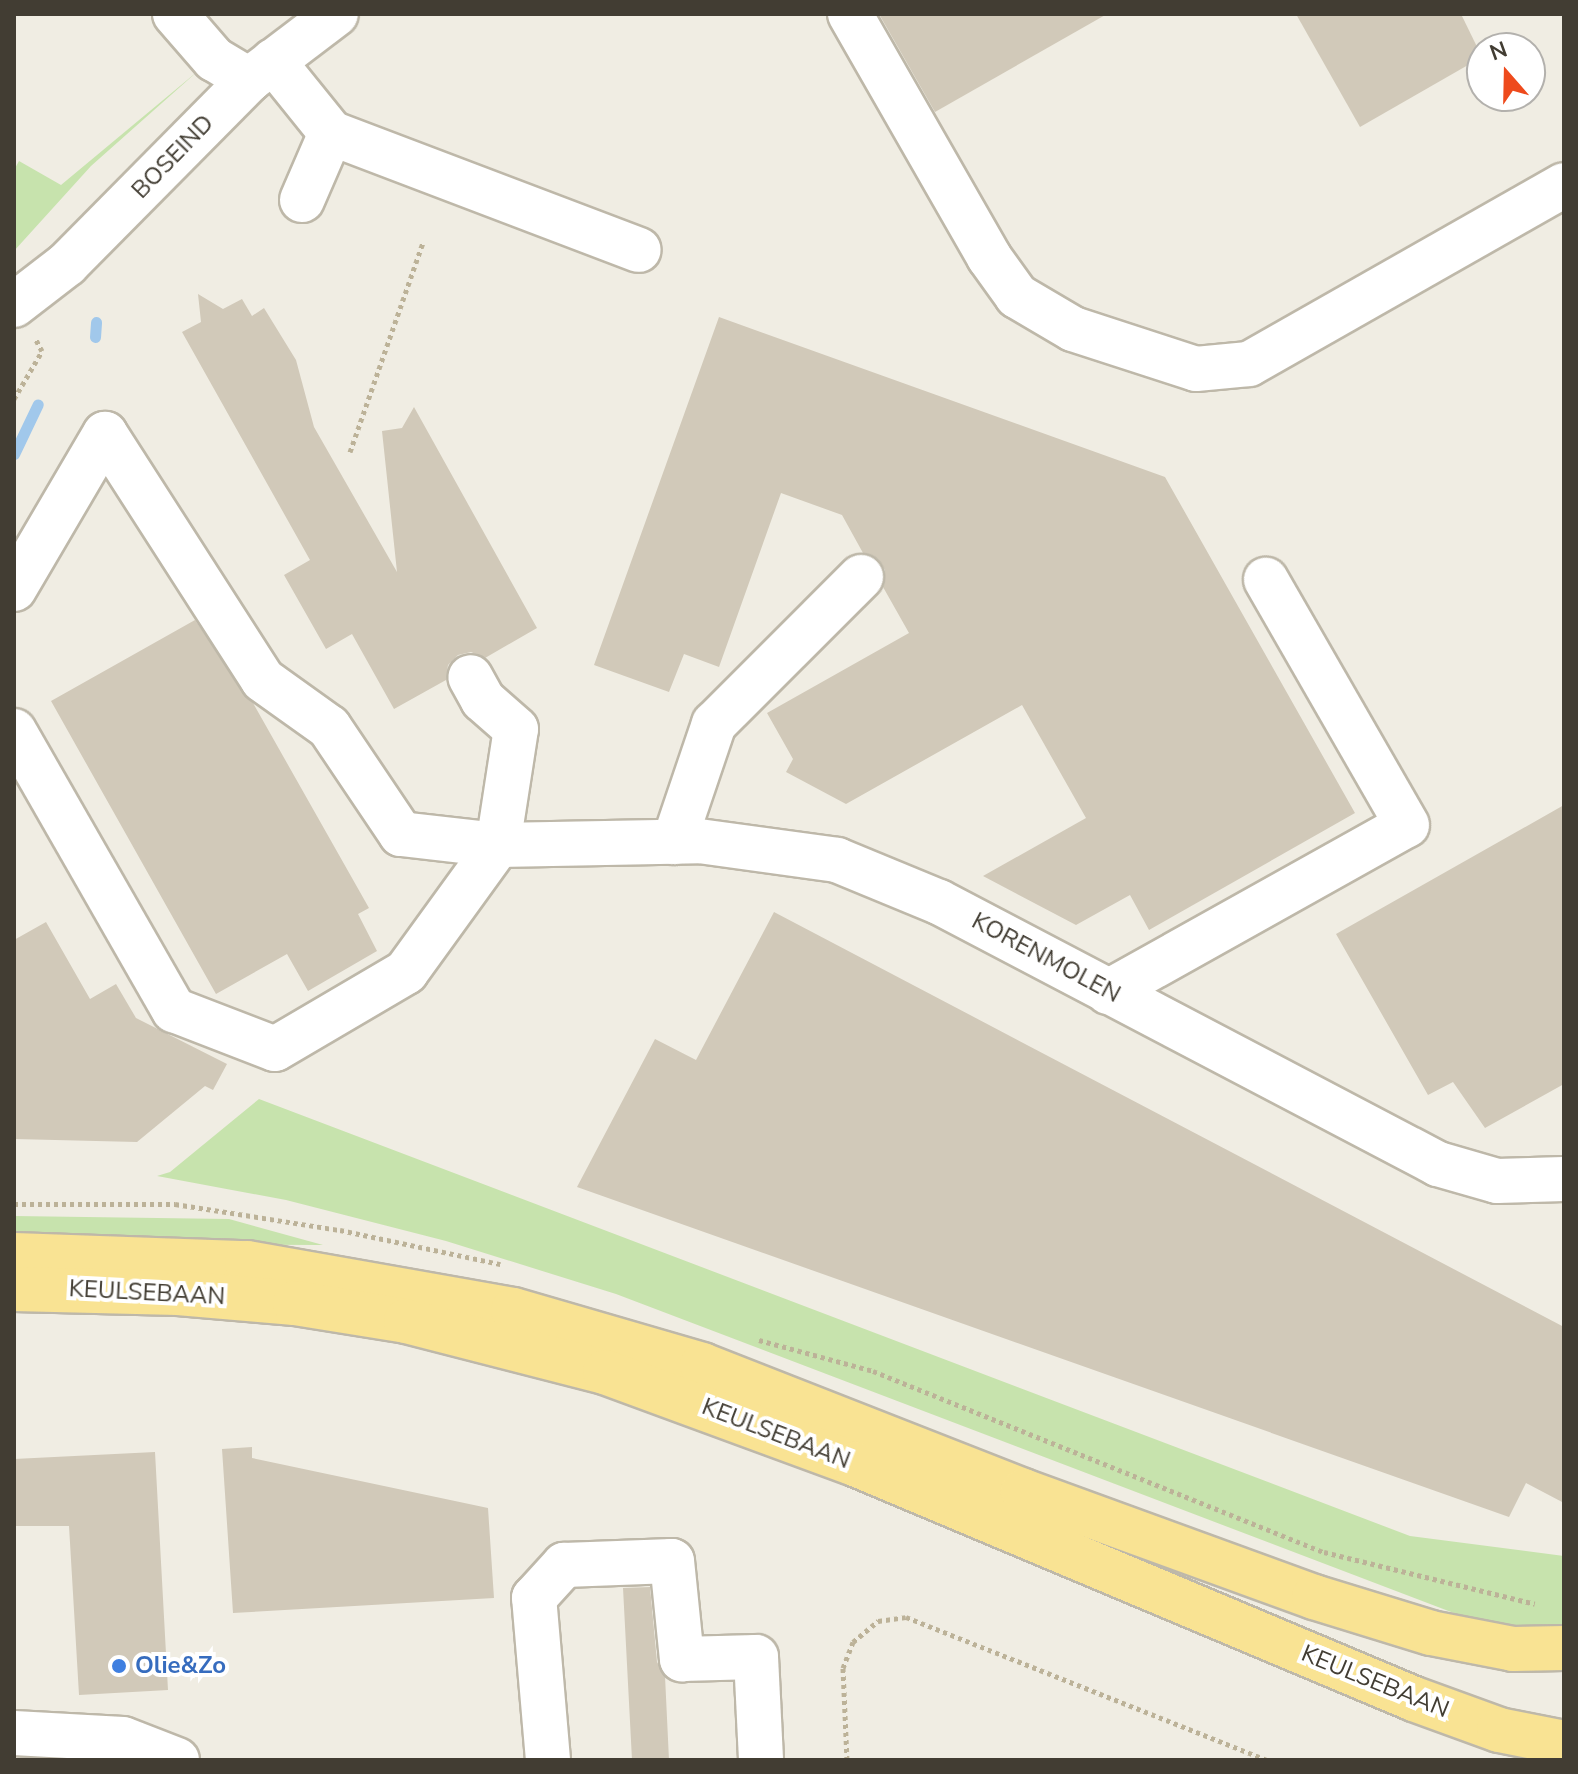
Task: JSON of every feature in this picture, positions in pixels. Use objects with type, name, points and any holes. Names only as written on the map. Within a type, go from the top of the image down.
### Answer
[{"type":"main road","name":"KEULSEBAAN","points":[[14,1255],[170,1258],[275,1267],[462,1298],[595,1331],[702,1365],[1023,1491],[1314,1597],[1431,1633],[1513,1649],[1564,1648]]},
{"type":"main road","name":"KEULSEBAAN","points":[[14,1289],[178,1293],[295,1303],[406,1321],[590,1368],[855,1464],[1499,1730],[1564,1743]]},
{"type":"main road","name":"KEULSEBAAN","points":[[1513,1649],[1545,1666],[1564,1670]]},
{"type":"main road","name":"KEULSEBAAN","points":[[1499,1730],[1521,1753],[1543,1760]]},
{"type":"street","points":[[175,14],[214,59],[261,70],[331,133],[639,250]]},
{"type":"street","name":"BOSEIND","points":[[14,305],[67,264],[261,70],[336,14]]},
{"type":"street","points":[[850,14],[989,257],[1017,296],[1073,329],[1182,366],[1216,371],[1249,364],[1564,185]]},
{"type":"street","points":[[302,200],[331,133]]},
{"type":"street","name":"KORENMOLEN","points":[[14,589],[105,434],[263,680],[329,727],[401,834],[498,845],[674,842],[837,860],[939,902],[1438,1164],[1497,1181],[1564,1179]]},
{"type":"street","points":[[674,842],[714,724],[861,577]]},
{"type":"street","points":[[1108,992],[1407,825],[1266,580]]},
{"type":"street","points":[[14,731],[174,1010],[275,1049],[406,972],[498,845],[516,729],[483,700],[470,677]]},
{"type":"street","points":[[548,1760],[534,1598],[564,1565],[672,1561],[682,1659],[756,1657],[761,1760]]},
{"type":"street","points":[[14,1733],[123,1739],[177,1760]]},
{"type":"path","points":[[350,452],[423,242]]},
{"type":"path","points":[[14,399],[42,351]]},
{"type":"path","points":[[847,1760],[843,1668],[853,1642],[878,1621],[906,1617],[1268,1760]]},
{"type":"green space","points":[[198,71],[91,166],[14,251],[14,170],[19,161],[61,185]]},
{"type":"green space","points":[[259,1099],[1410,1536],[1564,1556],[1564,1634],[1459,1615],[616,1294],[446,1241],[286,1200],[157,1176],[170,1172]]},
{"type":"green space","points":[[14,1216],[229,1219],[323,1245],[14,1244]]},
{"type":"building","points":[[879,14],[1107,14],[935,112]]},
{"type":"building","points":[[1296,14],[1461,14],[1470,32],[1466,32],[1466,66],[1360,127]]},
{"type":"building","points":[[198,294],[223,309],[242,299],[252,316],[264,308],[296,360],[314,427],[397,572],[382,431],[402,428],[414,407],[537,628],[485,658],[471,652],[458,655],[448,665],[446,680],[394,709],[352,634],[326,649],[284,575],[310,560],[182,332],[201,322]]},
{"type":"building","points":[[719,317],[1165,477],[1355,813],[1149,930],[1130,895],[1076,925],[983,876],[1086,818],[1022,705],[846,804],[786,772],[793,759],[767,713],[909,633],[883,587],[885,570],[878,559],[863,553],[842,515],[781,493],[719,667],[684,654],[669,692],[594,665]]},
{"type":"building","points":[[195,620],[253,703],[369,908],[358,914],[377,951],[308,991],[287,954],[216,994],[51,701]]},
{"type":"building","points":[[1564,805],[1564,1084],[1485,1128],[1453,1082],[1428,1095],[1336,934]]},
{"type":"building","points":[[774,912],[1564,1327],[1564,1503],[1526,1483],[1509,1517],[577,1187],[655,1039],[696,1060]]},
{"type":"building","points":[[46,922],[90,999],[116,984],[136,1018],[227,1064],[213,1090],[205,1086],[137,1142],[14,1139],[14,940]]},
{"type":"building","points":[[252,1447],[252,1458],[488,1508],[494,1598],[233,1613],[222,1449]]},
{"type":"building","points":[[155,1452],[168,1690],[79,1695],[69,1526],[14,1526],[14,1459]]},
{"type":"building","points":[[650,1587],[657,1662],[665,1676],[669,1760],[632,1760],[623,1588]]},
{"type":"waterway","points":[[95,337],[96,322]]},
{"type":"waterway","points":[[14,454],[38,404]]},
{"type":"place","name":"Olie&Zo","points":[[119,1666]]}]
